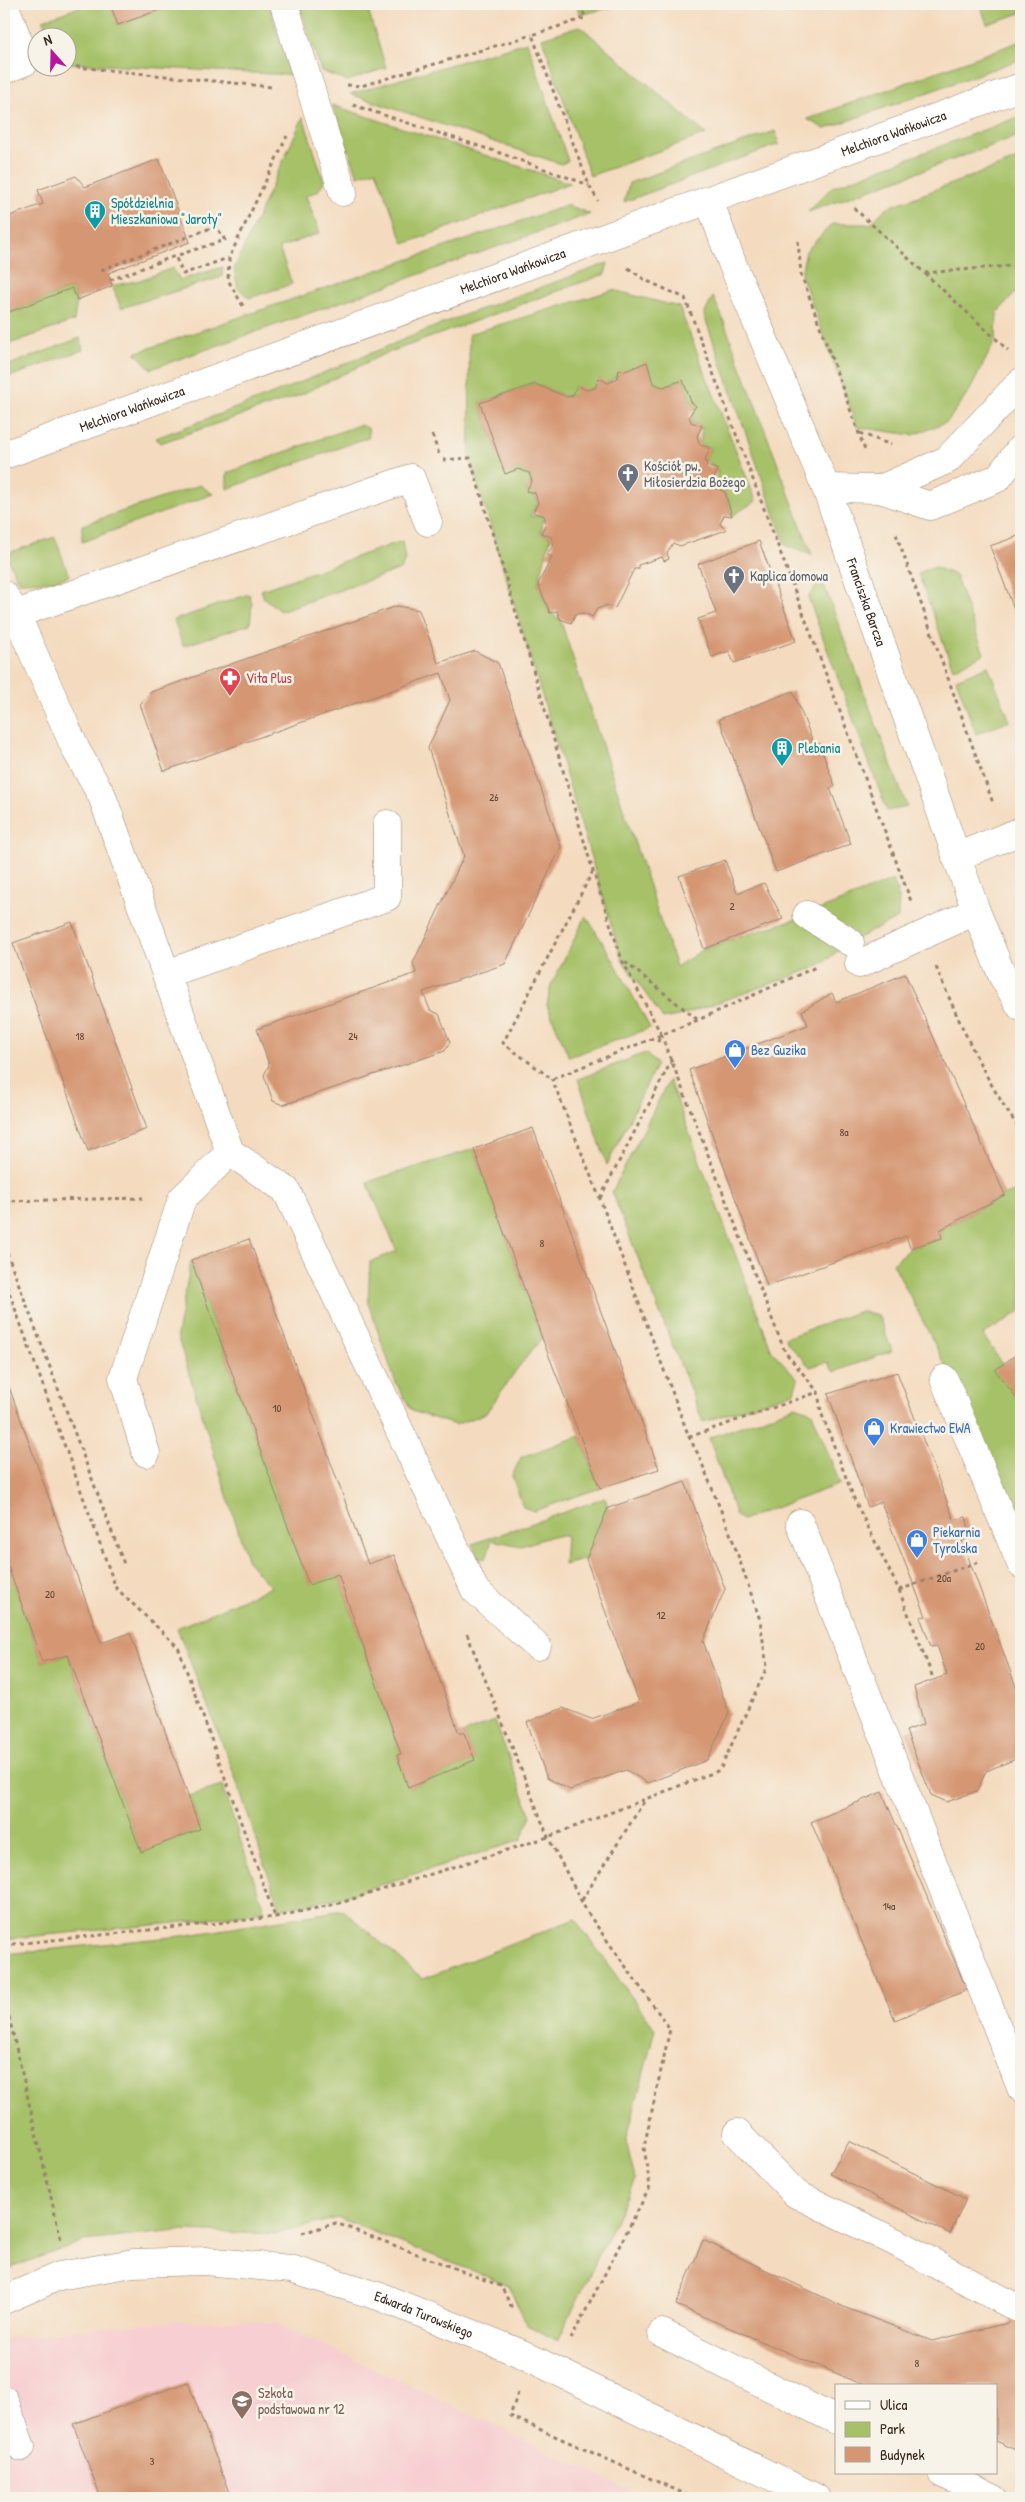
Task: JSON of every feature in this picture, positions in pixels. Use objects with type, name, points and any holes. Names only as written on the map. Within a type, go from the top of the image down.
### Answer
[{"type":"street","points":[[4,4],[26,61],[4,70]]},
{"type":"street","points":[[284,4],[343,192]]},
{"type":"street","name":"Melchiora Wańkowicza","points":[[4,455],[1021,87]]},
{"type":"street","name":"Franciszka Barcza","points":[[709,200],[732,263],[826,488],[976,911],[1002,975],[1021,1007]]},
{"type":"street","points":[[880,489],[947,460],[1021,382]]},
{"type":"street","points":[[826,488],[880,489],[930,506],[998,478],[1021,448]]},
{"type":"street","points":[[428,522],[411,478],[10,604],[76,750],[102,796],[230,1152],[286,1190],[475,1590],[537,1646]]},
{"type":"street","points":[[166,974],[387,897],[387,824]]},
{"type":"street","points":[[956,857],[1013,834]]},
{"type":"street","points":[[807,915],[855,953],[924,935],[976,911]]},
{"type":"street","points":[[146,1453],[123,1378],[182,1199],[230,1152]]},
{"type":"street","points":[[944,1379],[1018,1557]]},
{"type":"street","points":[[800,1523],[1021,2088]]},
{"type":"street","points":[[737,2133],[796,2194],[895,2242],[1017,2308]]},
{"type":"street","name":"Edwarda Turowskiego","points":[[4,2300],[69,2274],[142,2263],[205,2261],[291,2269],[381,2297],[520,2353],[816,2498]]},
{"type":"street","points":[[662,2333],[835,2420]]},
{"type":"street","points":[[4,2400],[21,2447]]},
{"type":"street","points":[[944,2474],[992,2498]]},
{"type":"path","points":[[361,86],[585,18],[581,4]]},
{"type":"path","points":[[532,35],[589,185],[615,233],[626,267],[645,280],[685,298],[924,935],[961,1027],[996,1094],[1021,1131]]},
{"type":"path","points":[[78,67],[312,92],[500,153],[589,185]]},
{"type":"path","points":[[244,306],[228,280],[229,258],[288,133],[312,92]]},
{"type":"path","points":[[854,208],[1013,354]]},
{"type":"path","points":[[101,270],[216,226],[225,240],[110,280]]},
{"type":"path","points":[[798,241],[802,274],[880,489],[1013,834]]},
{"type":"path","points":[[175,256],[183,274],[229,258]]},
{"type":"path","points":[[924,273],[1021,265]]},
{"type":"path","points":[[432,435],[441,460],[470,458],[593,871],[622,960],[662,1034],[784,1352],[818,1392],[821,1412],[855,1502],[899,1590],[933,1678]]},
{"type":"path","points":[[4,1945],[274,1917],[340,1903],[548,1837],[720,1770],[767,1667],[760,1620],[732,1538],[699,1456],[689,1437],[600,1199],[552,1079],[503,1043],[593,871]]},
{"type":"path","points":[[552,1079],[698,1020],[817,967],[855,953]]},
{"type":"path","points":[[622,960],[698,1020]]},
{"type":"path","points":[[657,1044],[662,1034]]},
{"type":"path","points":[[600,1199],[672,1060]]},
{"type":"path","points":[[4,1201],[182,1199]]},
{"type":"path","points":[[4,1244],[124,1564]]},
{"type":"path","points":[[4,1278],[116,1588],[178,1647],[274,1917]]},
{"type":"path","points":[[689,1437],[818,1392]]},
{"type":"path","points":[[899,1590],[1018,1557]]},
{"type":"path","points":[[514,1749],[548,1837],[581,1900],[670,2029],[644,2147],[650,2187],[566,2348]]},
{"type":"path","points":[[581,1900],[645,1800]]},
{"type":"path","points":[[4,2012],[8,2013],[69,2274]]},
{"type":"shaded area","name":"Szkoła podstawowa nr 12","points":[[175,2321],[275,2322],[647,2498],[4,2498],[4,2341],[12,2337]]},
{"type":"green space","points":[[88,4],[110,4],[118,25],[175,4],[269,4],[290,75],[78,64],[78,28],[46,28],[43,20]]},
{"type":"green space","points":[[299,4],[366,4],[386,68],[347,81],[321,71]]},
{"type":"green space","points":[[576,4],[624,4],[580,15]]},
{"type":"green space","points":[[980,4],[1021,4],[1021,13],[987,24]]},
{"type":"green space","points":[[580,26],[706,134],[590,176],[542,38]]},
{"type":"green space","points":[[1021,41],[1021,59],[825,129],[807,119]]},
{"type":"green space","points":[[527,42],[568,161],[561,164],[350,94]]},
{"type":"green space","points":[[332,105],[570,183],[404,244],[376,170],[358,176]]},
{"type":"green space","points":[[1021,116],[1021,135],[808,212],[832,187]]},
{"type":"green space","points":[[303,117],[324,181],[318,191],[306,196],[320,233],[279,248],[292,284],[249,298],[238,288],[234,269]]},
{"type":"green space","points":[[775,131],[779,144],[624,202],[629,183]]},
{"type":"green space","points":[[1021,158],[1021,287],[997,313],[996,339],[969,392],[947,422],[913,435],[857,427],[801,274],[806,251],[832,224],[870,224],[886,208]]},
{"type":"green space","points":[[568,205],[590,214],[151,369],[135,353]]},
{"type":"green space","points":[[608,263],[605,274],[382,355],[298,396],[160,443],[156,438],[265,397],[451,320]]},
{"type":"green space","points":[[223,267],[222,277],[121,308],[112,286],[140,280],[173,268],[180,280]]},
{"type":"green space","points":[[72,288],[77,300],[74,321],[4,346],[4,314]]},
{"type":"green space","points":[[613,290],[679,307],[756,501],[732,516],[725,492],[715,488],[718,470],[705,460],[710,448],[700,445],[702,426],[691,422],[696,406],[691,402],[684,380],[663,387],[653,383],[647,363],[625,371],[608,383],[567,397],[535,384],[480,403],[505,474],[518,469],[529,473],[532,481],[526,491],[535,493],[538,503],[530,516],[544,516],[541,533],[551,537],[538,584],[550,613],[560,619],[676,967],[704,949],[807,915],[893,880],[899,898],[898,918],[850,942],[817,967],[683,1015],[663,1019],[622,960],[470,458],[469,334]]},
{"type":"green space","points":[[713,297],[812,555],[786,546],[704,315]]},
{"type":"green space","points":[[80,338],[83,350],[4,379],[4,367]]},
{"type":"green space","points":[[359,425],[368,428],[369,437],[227,489],[227,473]]},
{"type":"green space","points":[[200,485],[213,494],[82,542],[82,525]]},
{"type":"green space","points":[[55,537],[69,576],[53,581],[19,582],[5,554]]},
{"type":"green space","points":[[402,541],[405,560],[401,569],[280,611],[264,598],[261,590]]},
{"type":"green space","points":[[935,567],[955,575],[984,654],[953,669],[918,573]]},
{"type":"green space","points":[[822,580],[907,807],[887,811],[808,597]]},
{"type":"green space","points":[[249,594],[252,604],[250,624],[183,646],[174,620]]},
{"type":"green space","points":[[988,666],[1010,721],[976,734],[956,679]]},
{"type":"green space","points":[[586,916],[614,961],[650,1028],[569,1057],[547,1005],[551,985]]},
{"type":"green space","points":[[645,1053],[657,1064],[607,1165],[578,1079]]},
{"type":"green space","points":[[669,1080],[772,1351],[798,1379],[794,1392],[703,1422],[612,1192]]},
{"type":"green space","points":[[474,1149],[542,1338],[486,1413],[455,1425],[412,1411],[396,1383],[368,1303],[370,1262],[397,1251],[367,1182]]},
{"type":"green space","points":[[1021,1190],[1021,1311],[983,1335],[1003,1365],[996,1370],[1021,1404],[1021,1530],[986,1444],[893,1263],[910,1248],[942,1238],[940,1230],[1005,1195]]},
{"type":"green space","points":[[191,1261],[309,1584],[338,1574],[401,1754],[397,1755],[408,1788],[474,1760],[464,1733],[495,1721],[531,1816],[521,1840],[339,1898],[280,1909],[232,1768],[177,1628],[271,1587],[248,1562],[177,1335]]},
{"type":"green space","points":[[861,1311],[878,1315],[892,1351],[834,1372],[827,1362],[810,1367],[788,1344],[785,1338]]},
{"type":"green space","points":[[796,1406],[812,1412],[840,1484],[742,1520],[736,1516],[709,1438]]},
{"type":"green space","points":[[580,1436],[600,1488],[534,1511],[523,1507],[512,1476],[521,1457]]},
{"type":"green space","points":[[605,1498],[608,1508],[586,1559],[564,1565],[566,1536],[552,1536],[521,1546],[492,1540],[486,1558],[479,1559],[472,1544]]},
{"type":"green space","points":[[4,1555],[42,1662],[68,1655],[141,1851],[200,1829],[189,1796],[222,1786],[265,1912],[175,1923],[4,1939]]},
{"type":"green space","points":[[343,1910],[423,1979],[575,1919],[655,2029],[626,2141],[635,2179],[558,2341],[527,2325],[508,2285],[338,2218],[276,2234],[177,2231],[84,2241],[4,2270],[4,1954],[182,1936]]},
{"type":"building","points":[[110,4],[175,4],[118,25]]},
{"type":"building","name":"Spółdzielnia Mieszkaniowa \"Jaroty\"","points":[[159,159],[190,242],[108,273],[112,286],[77,300],[72,288],[4,314],[4,218],[43,204],[38,190],[76,176],[85,187]]},
{"type":"building","name":"Kościół pw. Miłosierdzia Bożego","points":[[647,362],[653,383],[663,387],[683,380],[691,402],[696,406],[689,416],[691,422],[702,426],[697,436],[700,445],[710,448],[705,460],[707,466],[718,470],[712,481],[715,488],[725,492],[732,516],[724,515],[720,524],[726,530],[680,546],[673,543],[667,553],[669,559],[664,561],[662,557],[638,565],[639,569],[634,569],[615,608],[607,605],[597,609],[592,617],[584,613],[576,614],[571,623],[560,619],[557,611],[550,613],[538,584],[552,557],[546,555],[554,545],[551,537],[541,533],[546,523],[544,516],[533,512],[538,503],[535,493],[526,491],[532,481],[529,473],[518,469],[505,474],[480,403],[535,384],[567,397],[573,395],[577,385],[586,390],[595,388],[599,378],[608,383],[617,379],[619,370],[625,371]]},
{"type":"building","points":[[1021,535],[1021,627],[990,546]]},
{"type":"building","points":[[759,541],[796,641],[734,663],[729,651],[712,657],[698,619],[716,613],[698,564]]},
{"type":"building","points":[[397,606],[419,610],[438,663],[475,651],[498,663],[561,847],[505,964],[423,992],[430,1010],[439,1014],[450,1042],[445,1051],[283,1105],[273,1101],[264,1075],[269,1065],[257,1029],[416,973],[413,963],[464,856],[428,748],[450,700],[441,673],[164,771],[140,704],[151,692]]},
{"type":"building","name":"Plebania","points":[[793,691],[815,747],[820,746],[835,786],[830,788],[851,844],[776,872],[719,719]]},
{"type":"building","points":[[725,860],[737,893],[764,883],[783,919],[704,949],[679,876]]},
{"type":"building","points":[[72,922],[147,1129],[88,1151],[13,943]]},
{"type":"building","points":[[905,974],[1005,1195],[940,1230],[942,1238],[910,1248],[906,1236],[767,1286],[689,1070],[808,1025],[802,1011],[832,993],[836,1002]]},
{"type":"building","points":[[533,1128],[659,1469],[600,1488],[542,1338],[474,1149]]},
{"type":"building","points":[[249,1239],[368,1564],[394,1555],[459,1733],[464,1733],[475,1760],[408,1788],[397,1755],[401,1754],[338,1574],[309,1585],[191,1260]]},
{"type":"building","points":[[1021,1351],[1021,1404],[995,1370]]},
{"type":"building","points":[[897,1372],[954,1520],[966,1517],[971,1537],[962,1541],[1021,1700],[1021,1757],[986,1771],[977,1791],[947,1802],[931,1795],[906,1731],[924,1724],[914,1687],[947,1675],[937,1645],[931,1646],[920,1617],[926,1616],[881,1502],[868,1507],[828,1394]]},
{"type":"building","points":[[4,1373],[101,1643],[130,1633],[200,1829],[141,1852],[68,1655],[42,1662],[4,1555]]},
{"type":"building","points":[[685,1482],[725,1589],[703,1641],[729,1713],[707,1760],[648,1783],[626,1770],[570,1790],[547,1778],[527,1722],[563,1708],[591,1719],[639,1702],[586,1559],[608,1508]]},
{"type":"building","points":[[882,1792],[967,1990],[895,2020],[811,1822]]},
{"type":"building","points":[[849,2141],[966,2199],[950,2234],[830,2174]]},
{"type":"building","points":[[703,2240],[846,2308],[932,2341],[1008,2323],[1021,2297],[1021,2452],[998,2442],[998,2384],[861,2384],[676,2305]]},
{"type":"building","points":[[188,2382],[231,2498],[101,2498],[73,2424]]},
{"type":"place","name":"Spółdzielnia Mieszkaniowa \"Jaroty\"","points":[[95,230]]},
{"type":"place","name":"Kościół pw. Miłosierdzia Bożego","points":[[628,493]]},
{"type":"place","name":"Kaplica domowa","points":[[734,595]]},
{"type":"place","name":"Vita Plus","points":[[230,697]]},
{"type":"place","name":"Plebania","points":[[782,767]]},
{"type":"place","name":"Bez Guzika","points":[[735,1069]]},
{"type":"place","name":"Krawiectwo EWA","points":[[874,1447]]},
{"type":"place","name":"Piekarnia Tyrolska","points":[[917,1559]]},
{"type":"place","name":"Szkoła podstawowa nr 12","points":[[242,2420]]}]
